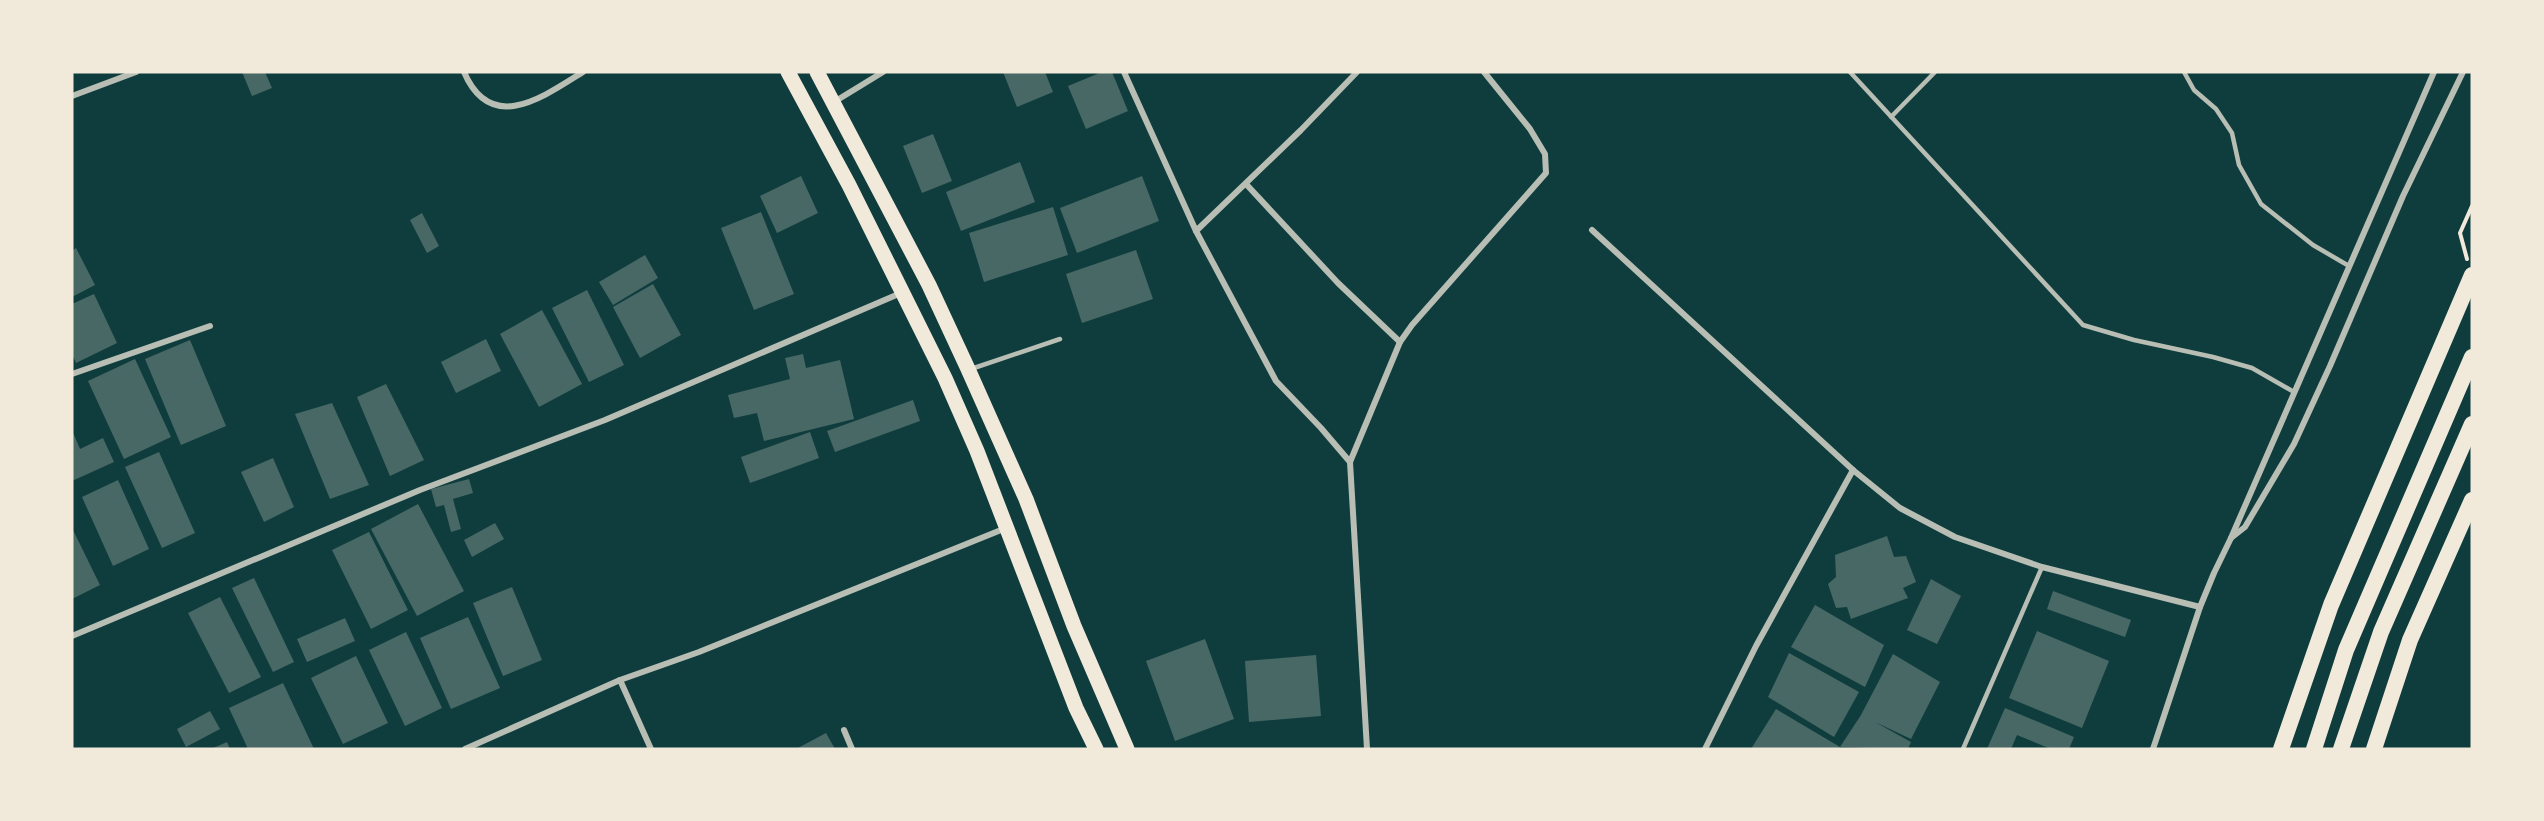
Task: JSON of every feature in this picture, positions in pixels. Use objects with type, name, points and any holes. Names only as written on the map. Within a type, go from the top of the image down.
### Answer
[{"type":"highway","points":[[2281,749],[2331,605],[2472,276]]},
{"type":"highway","points":[[2314,749],[2346,650],[2472,357]]},
{"type":"highway","points":[[2341,749],[2381,632],[2472,424]]},
{"type":"highway","points":[[2374,749],[2410,640],[2472,500]]},
{"type":"main road","points":[[789,72],[849,185],[945,378],[1007,528],[1076,708],[1096,749]]},
{"type":"main road","points":[[817,72],[929,285],[968,369],[1026,499],[1074,626],[1127,749]]},
{"type":"street","points":[[72,96],[136,72]]},
{"type":"street","points":[[464,72],[476,93],[486,102],[510,108],[530,101],[583,72]]},
{"type":"street","points":[[834,102],[884,72]]},
{"type":"street","points":[[1124,72],[1196,231],[1276,381],[1350,462]]},
{"type":"street","points":[[1196,231],[1357,72]]},
{"type":"street","points":[[1367,749],[1350,462],[1400,342],[1412,325],[1546,173],[1545,154],[1530,129],[1484,72]]},
{"type":"street","points":[[2153,749],[2200,607],[2434,72]]},
{"type":"street","points":[[2231,538],[2245,527],[2294,444],[2403,196],[2463,72]]},
{"type":"street","points":[[1246,184],[1330,274],[1400,342]]},
{"type":"street","points":[[1592,230],[1852,470],[1900,508],[1955,537],[2042,567],[2200,607]]},
{"type":"street","points":[[72,636],[420,490],[605,420],[901,292]]},
{"type":"street","points":[[72,374],[210,326]]},
{"type":"street","points":[[1705,749],[1756,646],[1852,470]]},
{"type":"street","points":[[465,749],[620,680],[699,652],[1007,528]]},
{"type":"street","points":[[620,680],[651,749]]},
{"type":"street","points":[[844,730],[852,749]]},
{"type":"lane","points":[[1850,72],[2083,325],[2134,340],[2253,368],[2294,392]]},
{"type":"lane","points":[[1891,117],[1935,72]]},
{"type":"lane","points":[[2184,72],[2194,90],[2216,109],[2232,133],[2239,165],[2261,204],[2313,245],[2349,266]]},
{"type":"lane","points":[[968,369],[1060,339]]},
{"type":"lane","points":[[1963,749],[2042,567]]},
{"type":"path","points":[[2472,206],[2460,233],[2472,276]]},
{"type":"building","points":[[242,72],[265,72],[272,88],[252,96]]},
{"type":"building","points":[[1003,72],[1045,72],[1053,92],[1017,107]]},
{"type":"building","points":[[1102,72],[1112,72],[1128,111],[1086,129],[1068,86]]},
{"type":"building","points":[[933,134],[952,181],[922,193],[903,146]]},
{"type":"building","points":[[1020,162],[1035,202],[961,231],[946,192]]},
{"type":"building","points":[[801,176],[818,213],[777,233],[760,196]]},
{"type":"building","points":[[1142,176],[1159,221],[1077,253],[1060,208]]},
{"type":"building","points":[[1053,207],[1068,255],[984,282],[969,233]]},
{"type":"building","points":[[761,212],[794,294],[754,310],[721,228]]},
{"type":"building","points":[[422,213],[439,246],[427,253],[410,220]]},
{"type":"building","points":[[76,248],[95,285],[72,297],[72,251]]},
{"type":"building","points":[[1136,250],[1153,299],[1082,323],[1066,274]]},
{"type":"building","points":[[645,255],[658,278],[613,305],[599,282]]},
{"type":"building","points":[[653,284],[681,335],[640,358],[613,307]]},
{"type":"building","points":[[587,290],[624,365],[589,382],[552,308]]},
{"type":"building","points":[[94,294],[117,343],[76,363],[72,354],[72,304]]},
{"type":"building","points":[[542,310],[582,384],[539,407],[500,334]]},
{"type":"building","points":[[486,339],[501,371],[456,393],[441,362]]},
{"type":"building","points":[[190,340],[226,426],[181,445],[145,359]]},
{"type":"building","points":[[803,354],[806,368],[840,360],[854,419],[764,441],[757,413],[734,418],[728,395],[790,379],[785,358]]},
{"type":"building","points":[[135,359],[171,437],[124,459],[88,381]]},
{"type":"building","points":[[386,384],[424,460],[390,476],[357,397]]},
{"type":"building","points":[[913,400],[920,421],[835,452],[827,431]]},
{"type":"building","points":[[332,403],[369,485],[330,499],[295,414]]},
{"type":"building","points":[[72,430],[80,449],[103,438],[114,462],[72,481]]},
{"type":"building","points":[[810,432],[819,458],[750,483],[741,457]]},
{"type":"building","points":[[159,452],[195,533],[162,548],[125,467]]},
{"type":"building","points":[[273,458],[294,507],[264,522],[241,472]]},
{"type":"building","points":[[469,479],[473,493],[453,499],[461,529],[451,532],[444,505],[436,507],[431,489]]},
{"type":"building","points":[[118,480],[149,549],[113,566],[82,497]]},
{"type":"building","points":[[418,504],[464,591],[417,616],[371,529]]},
{"type":"building","points":[[495,523],[504,539],[472,557],[464,540]]},
{"type":"building","points":[[72,528],[100,585],[72,599]]},
{"type":"building","points":[[369,532],[408,610],[371,629],[332,550]]},
{"type":"building","points":[[1887,536],[1894,557],[1906,556],[1916,582],[1903,588],[1908,598],[1851,619],[1847,607],[1836,608],[1828,584],[1836,577],[1835,555]]},
{"type":"building","points":[[254,578],[294,662],[273,672],[232,588]]},
{"type":"building","points":[[1931,579],[1961,596],[1937,644],[1907,630]]},
{"type":"building","points":[[512,587],[542,660],[503,676],[473,603]]},
{"type":"building","points":[[2053,591],[2131,620],[2125,637],[2047,609]]},
{"type":"building","points":[[220,597],[261,677],[229,693],[188,613]]},
{"type":"building","points":[[1815,605],[1884,645],[1865,687],[1791,647]]},
{"type":"building","points":[[468,617],[500,688],[451,709],[420,638]]},
{"type":"building","points":[[345,618],[355,641],[307,662],[297,639]]},
{"type":"building","points":[[2037,631],[2109,661],[2082,728],[2009,698]]},
{"type":"building","points":[[406,632],[442,708],[405,726],[369,650]]},
{"type":"building","points":[[1205,639],[1234,719],[1175,741],[1146,661]]},
{"type":"building","points":[[1789,653],[1859,692],[1834,737],[1768,697]]},
{"type":"building","points":[[1893,654],[1940,682],[1911,739],[1875,722],[1911,742],[1908,749],[1840,747],[1861,715]]},
{"type":"building","points":[[1316,655],[1321,716],[1249,722],[1245,661]]},
{"type":"building","points":[[356,656],[388,723],[343,744],[311,678]]},
{"type":"building","points":[[283,683],[314,749],[248,749],[229,708]]},
{"type":"building","points":[[2005,708],[2074,737],[2069,749],[2051,749],[2017,735],[2011,749],[1987,749]]},
{"type":"building","points":[[1776,709],[1840,747],[1839,749],[1751,749]]},
{"type":"building","points":[[210,711],[220,729],[186,747],[177,729]]},
{"type":"building","points":[[826,733],[835,749],[796,749]]},
{"type":"building","points":[[227,742],[230,749],[211,749]]}]
